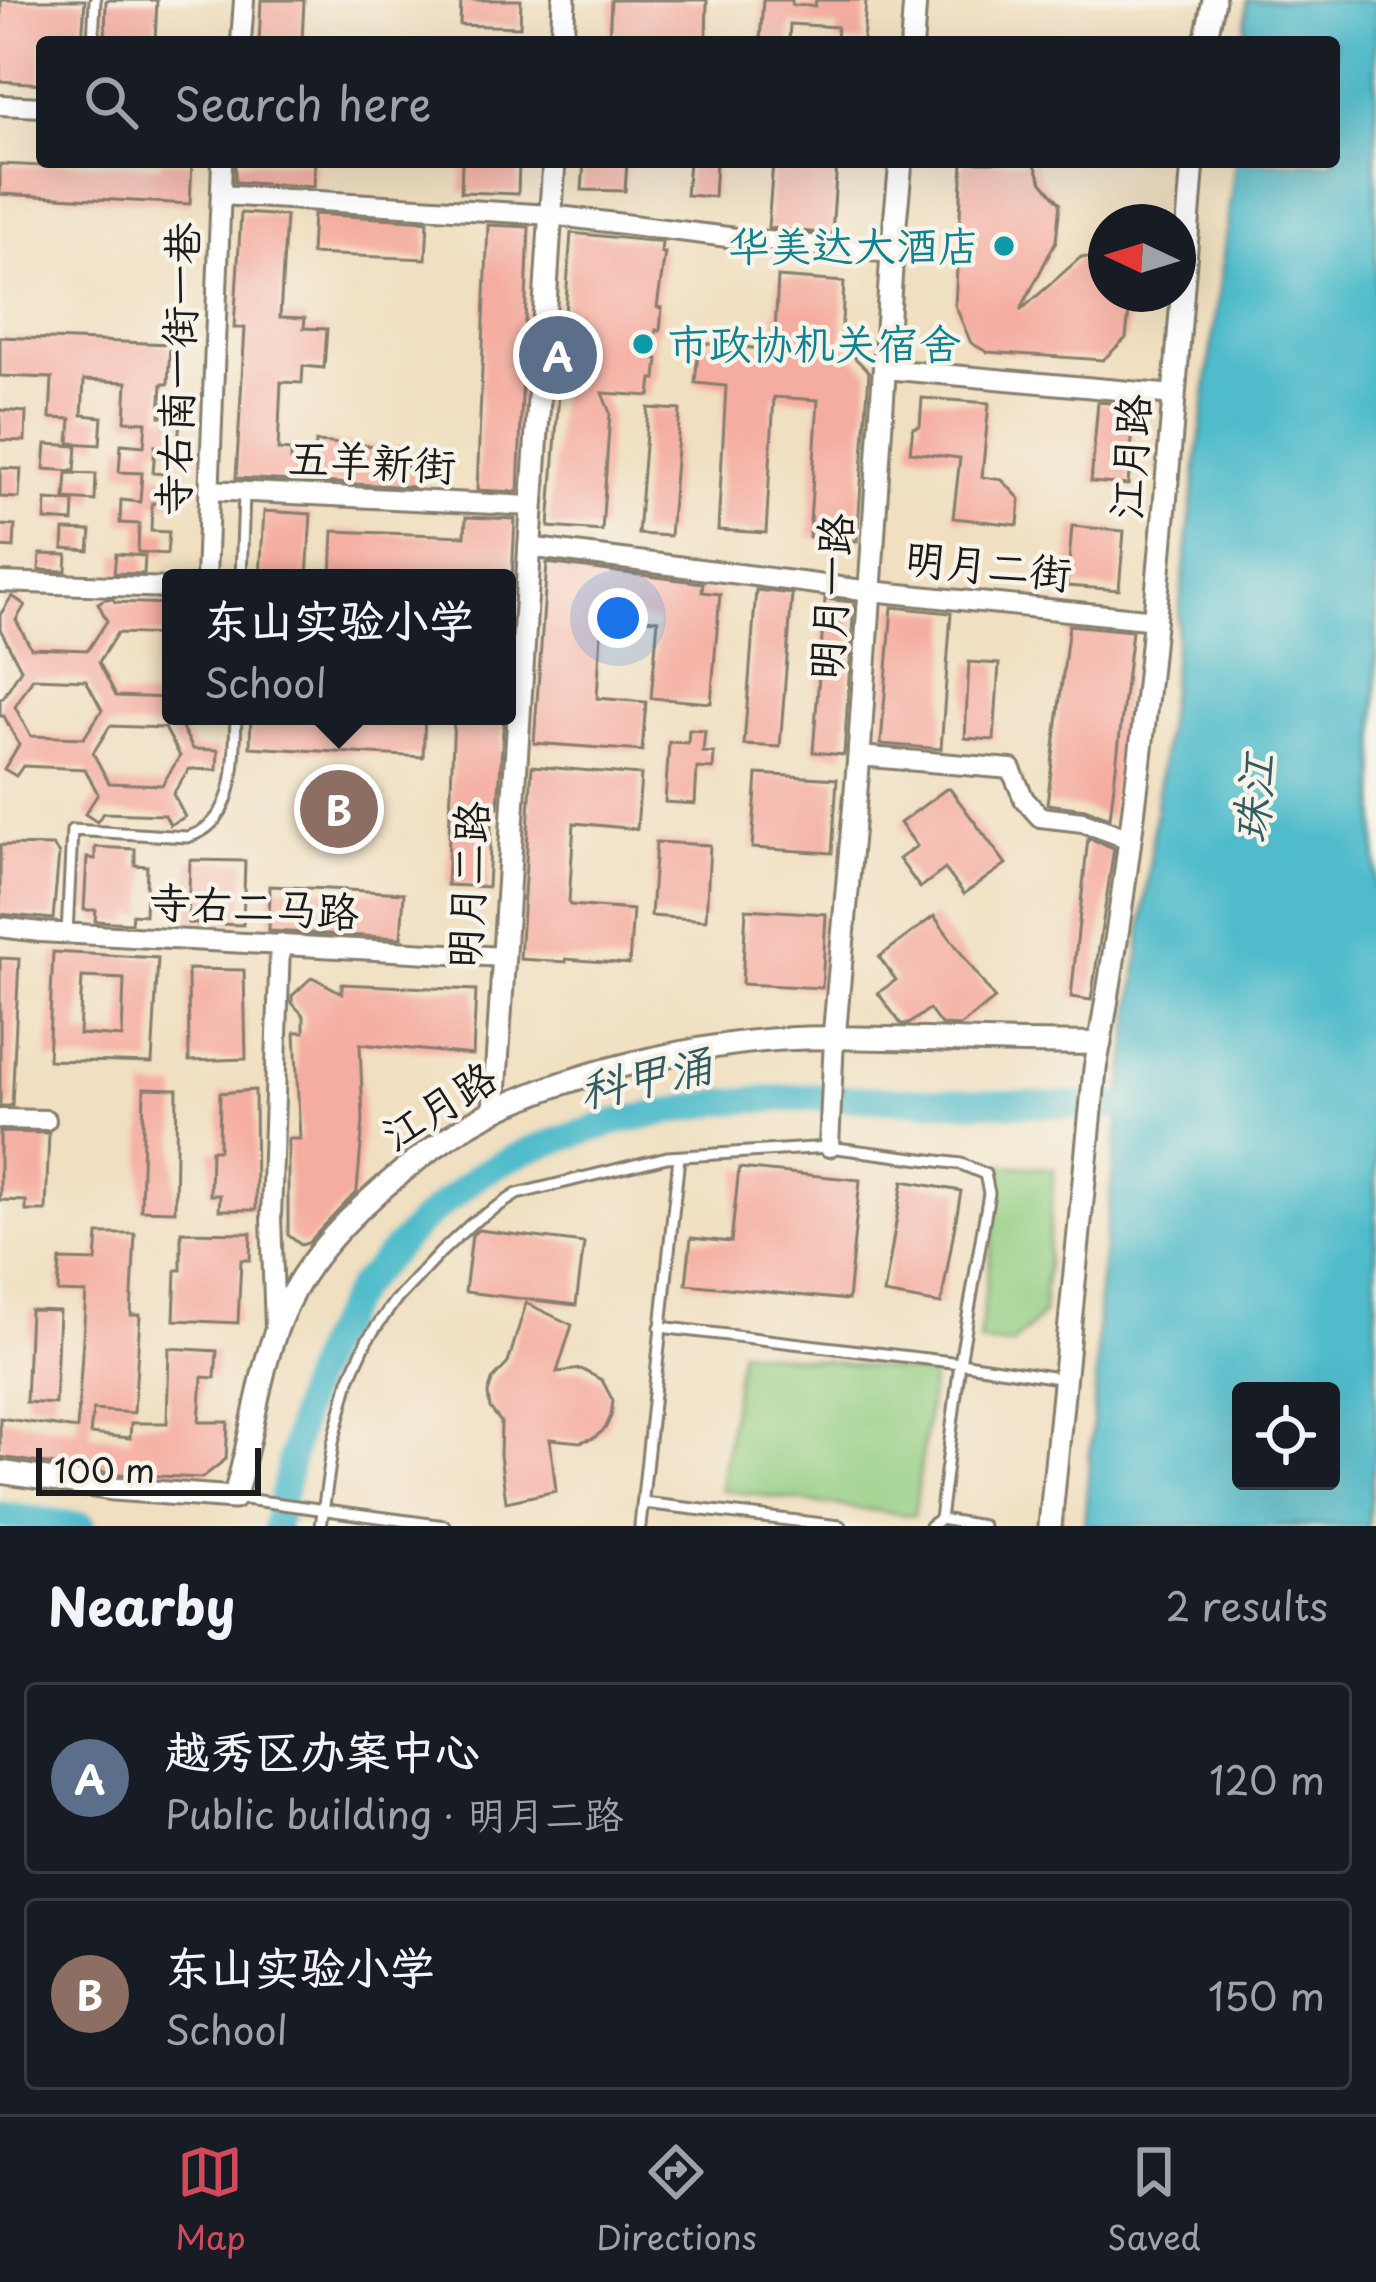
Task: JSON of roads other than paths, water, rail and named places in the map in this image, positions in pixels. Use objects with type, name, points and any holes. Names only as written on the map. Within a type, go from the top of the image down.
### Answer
[{"type":"street","points":[[241,36],[244,0]]},
{"type":"street","points":[[562,36],[564,0]]},
{"type":"street","points":[[912,36],[915,0]]},
{"type":"street","points":[[1206,36],[1214,0]]},
{"type":"street","points":[[0,105],[36,107]]},
{"type":"street","name":"寺右南一街一巷","points":[[206,569],[222,168]]},
{"type":"street","name":"明月二路","points":[[494,1111],[554,168]]},
{"type":"street","name":"明月一路","points":[[834,1038],[872,591],[900,168]]},
{"type":"street","name":"江月路","points":[[1050,1526],[1095,1069],[1156,620],[1193,168]]},
{"type":"street","points":[[220,195],[551,215],[892,253]]},
{"type":"street","points":[[885,369],[1174,395]]},
{"type":"street","name":"五羊新街","points":[[209,490],[531,506]]},
{"type":"street","name":"明月二街","points":[[528,547],[872,591],[1156,620]]},
{"type":"street","points":[[0,582],[162,588]]},
{"type":"street","points":[[859,756],[1011,770],[1024,799],[1040,817],[1083,822],[1129,839]]},
{"type":"street","name":"寺右二马路","points":[[0,927],[503,957]]},
{"type":"street","points":[[275,1332],[271,1217],[280,944]]},
{"type":"street","points":[[829,1147],[834,1038]]},
{"type":"street","name":"江月路","points":[[240,1499],[275,1332],[302,1276],[345,1224],[413,1162],[494,1111],[550,1088],[674,1055],[757,1041],[1100,1043]]},
{"type":"street","points":[[0,1119],[46,1120]]},
{"type":"street","points":[[0,1472],[131,1491],[240,1499]]},
{"type":"lane","points":[[93,36],[95,0]]},
{"type":"lane","points":[[241,569],[244,492]]},
{"type":"lane","points":[[67,934],[72,830],[187,838],[204,833],[227,800],[236,725]]},
{"type":"lane","points":[[321,1526],[333,1443],[349,1380],[368,1340],[394,1302],[472,1223],[517,1194],[667,1157],[829,1147],[961,1164],[985,1174],[989,1192],[935,1523],[983,1526]]},
{"type":"lane","points":[[640,1526],[679,1157]]},
{"type":"lane","points":[[660,1327],[1065,1379]]},
{"type":"lane","points":[[240,1499],[445,1526]]},
{"type":"lane","points":[[643,1503],[840,1526]]},
{"type":"lane","points":[[352,1513],[371,1526]]},
{"type":"water","name":"珠江","points":[[1247,0],[1376,0],[1376,1439],[1368,1526],[1084,1526],[1099,1291],[1234,168],[1340,168],[1340,36],[1244,36]]},
{"type":"waterway","name":"科甲涌","points":[[276,1526],[305,1398],[325,1346],[359,1287],[421,1222],[480,1174],[529,1150],[615,1122],[720,1102],[810,1097],[1159,1108]]},
{"type":"waterway","points":[[0,1515],[83,1526]]},
{"type":"place","name":"华美达大酒店","points":[[1004,246]]},
{"type":"place","name":"市政协机关宿舍","points":[[643,344]]},
{"type":"place","name":"越秀区办案中心","points":[[558,355]]},
{"type":"place","name":"东山实验小学","points":[[339,809]]}]
